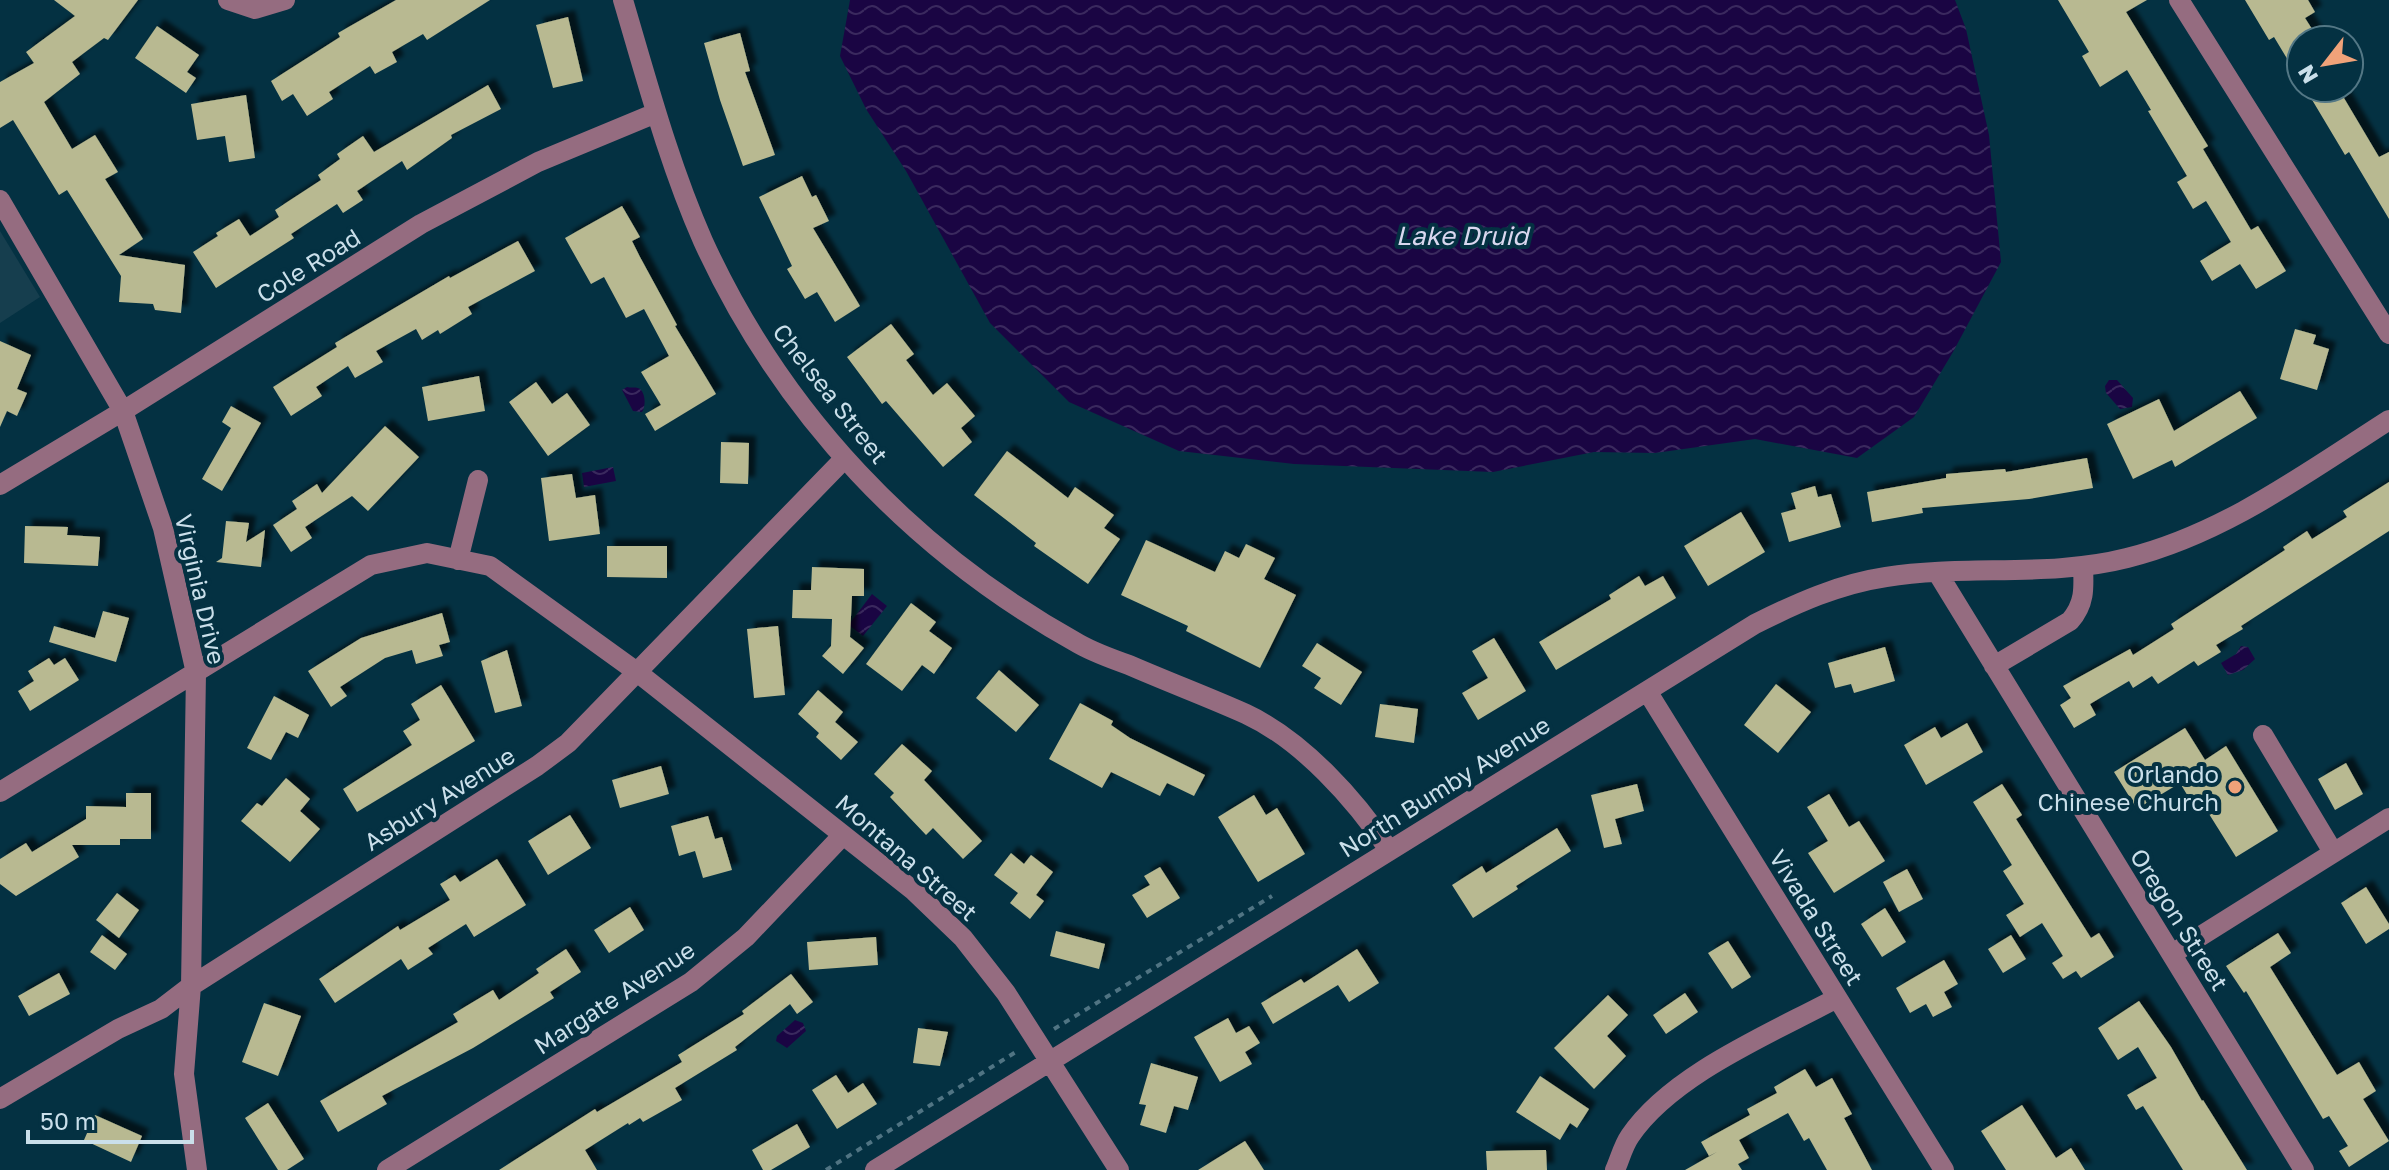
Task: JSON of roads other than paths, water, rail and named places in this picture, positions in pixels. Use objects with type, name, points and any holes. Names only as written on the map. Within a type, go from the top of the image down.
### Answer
[{"type":"street","points":[[228,0],[255,9],[285,0]]},
{"type":"street","name":"Chelsea Street","points":[[623,0],[656,113],[703,240],[761,351],[844,459],[908,523],[962,569],[1015,606],[1082,646],[1249,716],[1290,743],[1323,770],[1389,850]]},
{"type":"street","points":[[2179,0],[2389,334]]},
{"type":"street","name":"Cole Road","points":[[0,485],[421,224],[538,162],[656,113]]},
{"type":"street","name":"Virginia Drive","points":[[0,200],[123,411],[163,528],[196,673],[191,986],[184,1074],[197,1170]]},
{"type":"street","name":"North Bumby Avenue","points":[[875,1170],[1755,624],[1800,602],[1839,588],[1886,577],[2083,566],[2125,559],[2198,535],[2254,506],[2389,420]]},
{"type":"street","name":"Asbury Avenue","points":[[0,1099],[118,1029],[161,1009],[191,986],[537,766],[568,743],[844,459]]},
{"type":"street","points":[[458,560],[478,480]]},
{"type":"street","name":"Montana Street","points":[[0,792],[371,565],[427,553],[490,566],[637,672],[914,891],[963,938],[1006,993],[1119,1170]]},
{"type":"street","points":[[1994,666],[2070,621],[2079,610],[2084,593],[2083,566]]},
{"type":"street","name":"Oregon Street","points":[[1937,572],[2304,1170]]},
{"type":"street","name":"Vivada Street","points":[[1647,691],[1944,1170]]},
{"type":"street","points":[[2263,735],[2333,852]]},
{"type":"street","points":[[2172,954],[2389,818]]},
{"type":"street","name":"Margate Avenue","points":[[387,1170],[691,982],[746,937],[843,835]]},
{"type":"street","points":[[1615,1170],[1628,1138],[1658,1103],[1701,1072],[1837,998]]},
{"type":"water","name":"Lake Druid","points":[[850,0],[1955,0],[1966,29],[1989,135],[2001,262],[1914,417],[1857,458],[1755,439],[1655,453],[1594,452],[1493,472],[1294,464],[1179,451],[1069,402],[990,323],[906,171],[866,109],[840,56]]},
{"type":"water","points":[[2109,380],[2117,380],[2133,398],[2132,407],[2120,409],[2106,393],[2105,386]]},
{"type":"water","points":[[627,387],[643,392],[645,403],[642,412],[633,411],[622,390]]},
{"type":"water","points":[[613,467],[616,481],[584,487],[582,473]]},
{"type":"water","points":[[872,594],[887,606],[863,636],[850,623]]},
{"type":"water","points":[[2241,646],[2248,647],[2255,659],[2243,670],[2228,675],[2221,663],[2236,654]]},
{"type":"water","points":[[795,1020],[803,1023],[806,1031],[787,1048],[776,1041],[777,1036]]},
{"type":"place","name":"Orlando Chinese Church","points":[[2235,787]]}]
